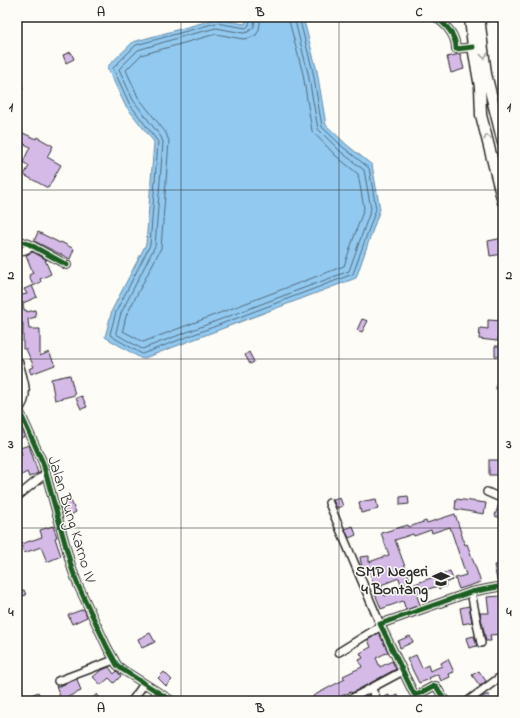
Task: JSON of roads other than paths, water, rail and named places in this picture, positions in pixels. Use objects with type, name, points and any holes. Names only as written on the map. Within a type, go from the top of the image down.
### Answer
[{"type":"main road","points":[[470,17],[473,47],[480,87],[481,115],[503,202]]},
{"type":"main road","points":[[479,17],[486,74],[503,143]]},
{"type":"main road","points":[[17,362],[24,386],[23,400],[17,408]]},
{"type":"street","points":[[436,17],[445,24],[453,35],[456,49],[473,47]]},
{"type":"street","points":[[17,240],[33,246],[67,265]]},
{"type":"street","points":[[17,252],[33,246]]},
{"type":"street","name":"Jalan Bung Karno IV","points":[[17,408],[40,454],[72,569],[78,585],[114,660],[123,670],[172,701]]},
{"type":"street","points":[[17,497],[46,473]]},
{"type":"street","points":[[487,492],[503,498]]},
{"type":"street","points":[[329,503],[381,625],[415,695],[434,686],[438,689],[445,701]]},
{"type":"street","points":[[339,652],[381,625],[471,592],[503,587]]},
{"type":"street","points":[[471,592],[481,643]]},
{"type":"street","points":[[58,681],[114,660]]},
{"type":"street","points":[[347,701],[403,671]]},
{"type":"street","points":[[468,701],[503,675]]},
{"type":"street","points":[[132,701],[137,696],[144,684]]},
{"type":"street","points":[[371,688],[378,701]]},
{"type":"water","points":[[246,17],[303,17],[317,71],[326,125],[347,145],[372,165],[380,209],[356,278],[142,359],[105,337],[112,310],[146,244],[154,142],[125,105],[107,67],[133,42],[216,19],[245,24]]},
{"type":"place","name":"SMP Negeri 4 Bontang","points":[[441,579]]}]
